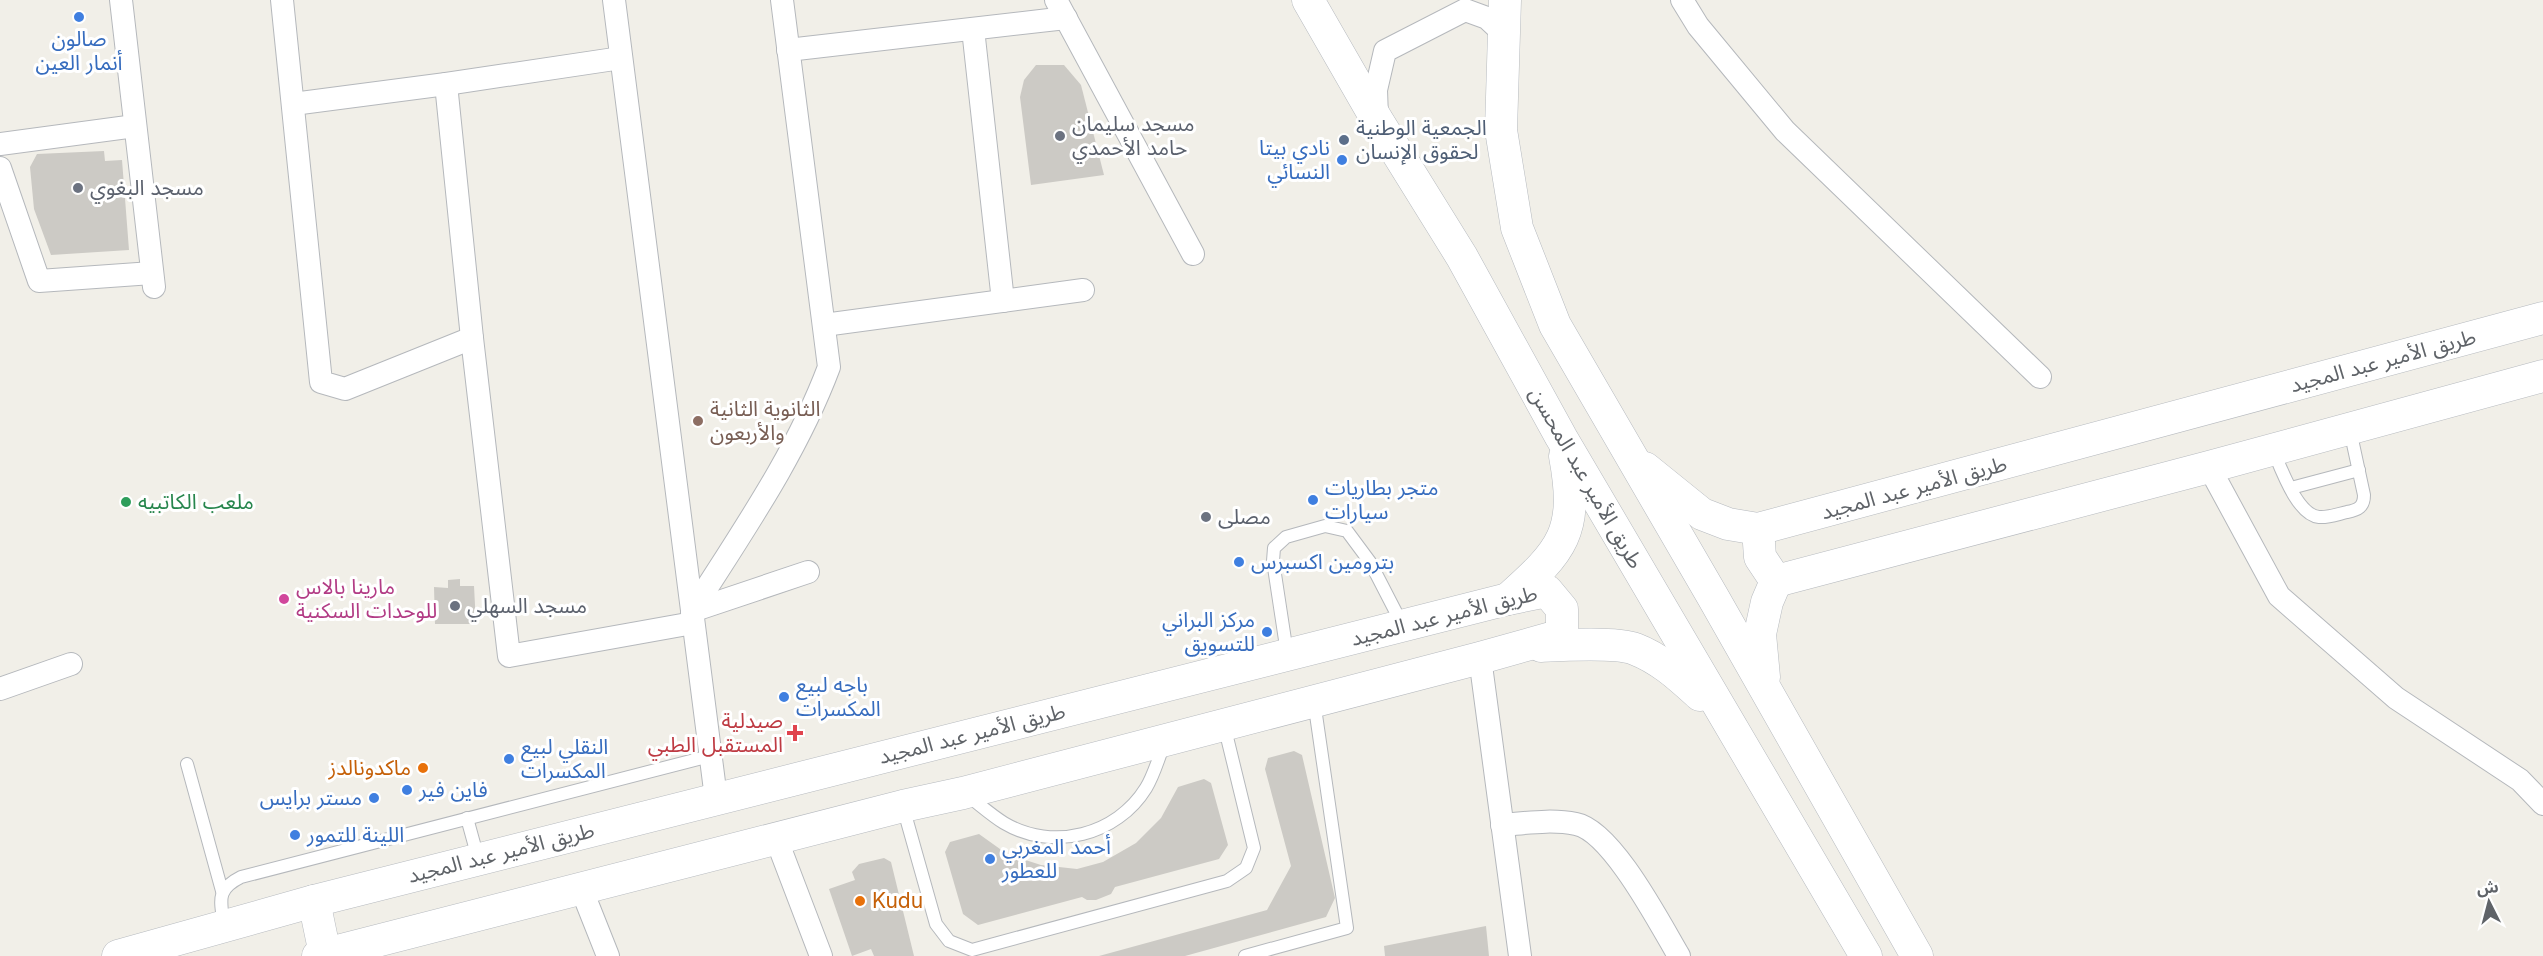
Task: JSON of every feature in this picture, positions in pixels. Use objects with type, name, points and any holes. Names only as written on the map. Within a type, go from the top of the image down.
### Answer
[{"type":"main road","name":"طريق الأمير عبد المحسن","points":[[1308,0],[1377,120],[1462,257],[1561,438],[1866,956]]},
{"type":"main road","points":[[1504,0],[1501,130],[1517,228],[1555,325],[1765,687],[1917,956]]},
{"type":"main road","name":"طريق الأمير عبد المجيد","points":[[1758,529],[2543,318]]},
{"type":"main road","points":[[1776,581],[2543,376]]},
{"type":"main road","points":[[1508,599],[1556,551],[1568,521],[1571,491],[1561,438]]},
{"type":"main road","points":[[1629,456],[1702,514],[1728,524],[1758,529],[1760,557],[1776,581]]},
{"type":"main road","points":[[1765,687],[1760,634],[1767,603],[1776,581]]},
{"type":"main road","name":"طريق الأمير عبد المجيد","points":[[118,956],[314,901],[1508,599],[1547,591],[1562,609],[1562,635],[1480,658],[963,793],[776,838],[321,955]]},
{"type":"main road","points":[[1519,647],[1576,645],[1633,648],[1669,667],[1722,714]]},
{"type":"main road","points":[[314,901],[321,955]]},
{"type":"street","points":[[0,168],[39,281],[153,280],[121,0]]},
{"type":"street","points":[[282,0],[321,382],[345,389],[472,338]]},
{"type":"street","points":[[614,0],[716,798]]},
{"type":"street","points":[[692,617],[763,501],[816,401],[829,367],[782,0]]},
{"type":"street","points":[[1682,0],[1698,26],[1785,131],[2040,377]]},
{"type":"street","points":[[788,50],[973,29],[1061,9],[1193,254]]},
{"type":"street","points":[[1377,120],[1376,90],[1385,51],[1465,10],[1487,18],[1503,33]]},
{"type":"street","points":[[973,29],[1003,301]]},
{"type":"street","points":[[293,104],[621,58]]},
{"type":"street","points":[[446,84],[472,338],[509,656],[692,617],[808,572]]},
{"type":"street","points":[[0,144],[135,126]]},
{"type":"street","points":[[824,325],[1083,290]]},
{"type":"street","points":[[2209,467],[2279,597],[2396,698],[2520,780],[2543,804]]},
{"type":"street","points":[[1480,658],[1520,956]]},
{"type":"street","points":[[0,689],[71,664]]},
{"type":"street","points":[[1502,825],[1548,822],[1578,824],[1606,842],[1645,899],[1679,956]]},
{"type":"street","points":[[776,838],[821,956]]},
{"type":"street","points":[[581,888],[608,956]]},
{"type":"lane","points":[[2272,450],[2304,509],[2313,516],[2321,518],[2356,510],[2364,500],[2350,429]]},
{"type":"lane","points":[[2291,488],[2359,470]]},
{"type":"lane","points":[[1287,654],[1273,561],[1274,548],[1286,537],[1325,526],[1347,531],[1358,544],[1403,625]]},
{"type":"lane","points":[[1245,956],[1347,928],[1314,701]]},
{"type":"lane","points":[[903,806],[936,924],[949,941],[972,950],[1227,881],[1246,868],[1254,848],[1224,724]]},
{"type":"lane","points":[[963,793],[1005,824],[1039,837],[1080,836],[1109,826],[1129,810],[1146,787],[1166,739]]},
{"type":"lane","points":[[222,891],[230,882],[241,877],[710,756]]},
{"type":"lane","points":[[187,764],[222,891],[224,926]]},
{"type":"lane","points":[[467,818],[478,859]]},
{"type":"building","name":"مسجد سليمان حامد الأحمدي","points":[[1036,65],[1064,65],[1081,85],[1104,175],[1031,185],[1020,97],[1024,80]]},
{"type":"building","name":"مسجد البغوي","points":[[104,151],[105,161],[122,160],[129,250],[51,255],[34,209],[30,167],[37,154]]},
{"type":"building","name":"مسجد السهلي","points":[[460,579],[460,586],[474,586],[476,624],[435,624],[434,587],[448,588],[448,580]]},
{"type":"building","points":[[1294,751],[1302,755],[1335,898],[1326,917],[1185,956],[1099,956],[1267,910],[1291,866],[1265,769],[1268,758]]},
{"type":"building","points":[[1204,779],[1211,783],[1228,845],[1219,859],[1115,887],[1111,894],[1096,900],[1087,900],[1082,897],[978,925],[963,914],[945,852],[950,842],[979,834],[1007,854],[1041,865],[1077,869],[1103,862],[1136,843],[1161,818],[1178,787]]},
{"type":"building","points":[[884,858],[891,862],[914,956],[874,956],[871,949],[852,956],[829,889],[855,880],[852,872],[859,864]]},
{"type":"building","points":[[1486,926],[1489,956],[1385,956],[1384,946]]},
{"type":"place","name":"صالون أنمار العين","points":[[79,17]]},
{"type":"place","name":"مسجد سليمان حامد الأحمدي","points":[[1060,136]]},
{"type":"place","name":"الجمعية الوطنية لحقوق الإنسان","points":[[1344,140]]},
{"type":"place","name":"نادي بيتا النسائي","points":[[1342,160]]},
{"type":"place","name":"مسجد البغوي","points":[[78,188]]},
{"type":"place","name":"الثانوية الثانية والأربعون","points":[[698,421]]},
{"type":"place","name":"متجر بطاريات سيارات","points":[[1313,500]]},
{"type":"place","name":"ملعب الكاتبيه","points":[[126,502]]},
{"type":"place","name":"مصلى","points":[[1206,517]]},
{"type":"place","name":"بترومين اكسبرس","points":[[1239,562]]},
{"type":"place","name":"مارينا بالاس للوحدات السكنية","points":[[284,599]]},
{"type":"place","name":"مسجد السهلي","points":[[455,606]]},
{"type":"place","name":"مركز البراني للتسويق","points":[[1267,632]]},
{"type":"place","name":"باجه لبيع المكسرات","points":[[784,697]]},
{"type":"place","name":"صيدلية المستقبل الطبي","points":[[795,733]]},
{"type":"place","name":"النقلي لبيع المكسرات","points":[[509,759]]},
{"type":"place","name":"ماكدونالدز","points":[[423,768]]},
{"type":"place","name":"فاين فير","points":[[407,790]]},
{"type":"place","name":"مستر برايس","points":[[374,798]]},
{"type":"place","name":"اللينة للتمور","points":[[295,835]]},
{"type":"place","name":"أحمد المغربي للعطور","points":[[990,859]]},
{"type":"place","name":"Kudu","points":[[860,901]]}]
